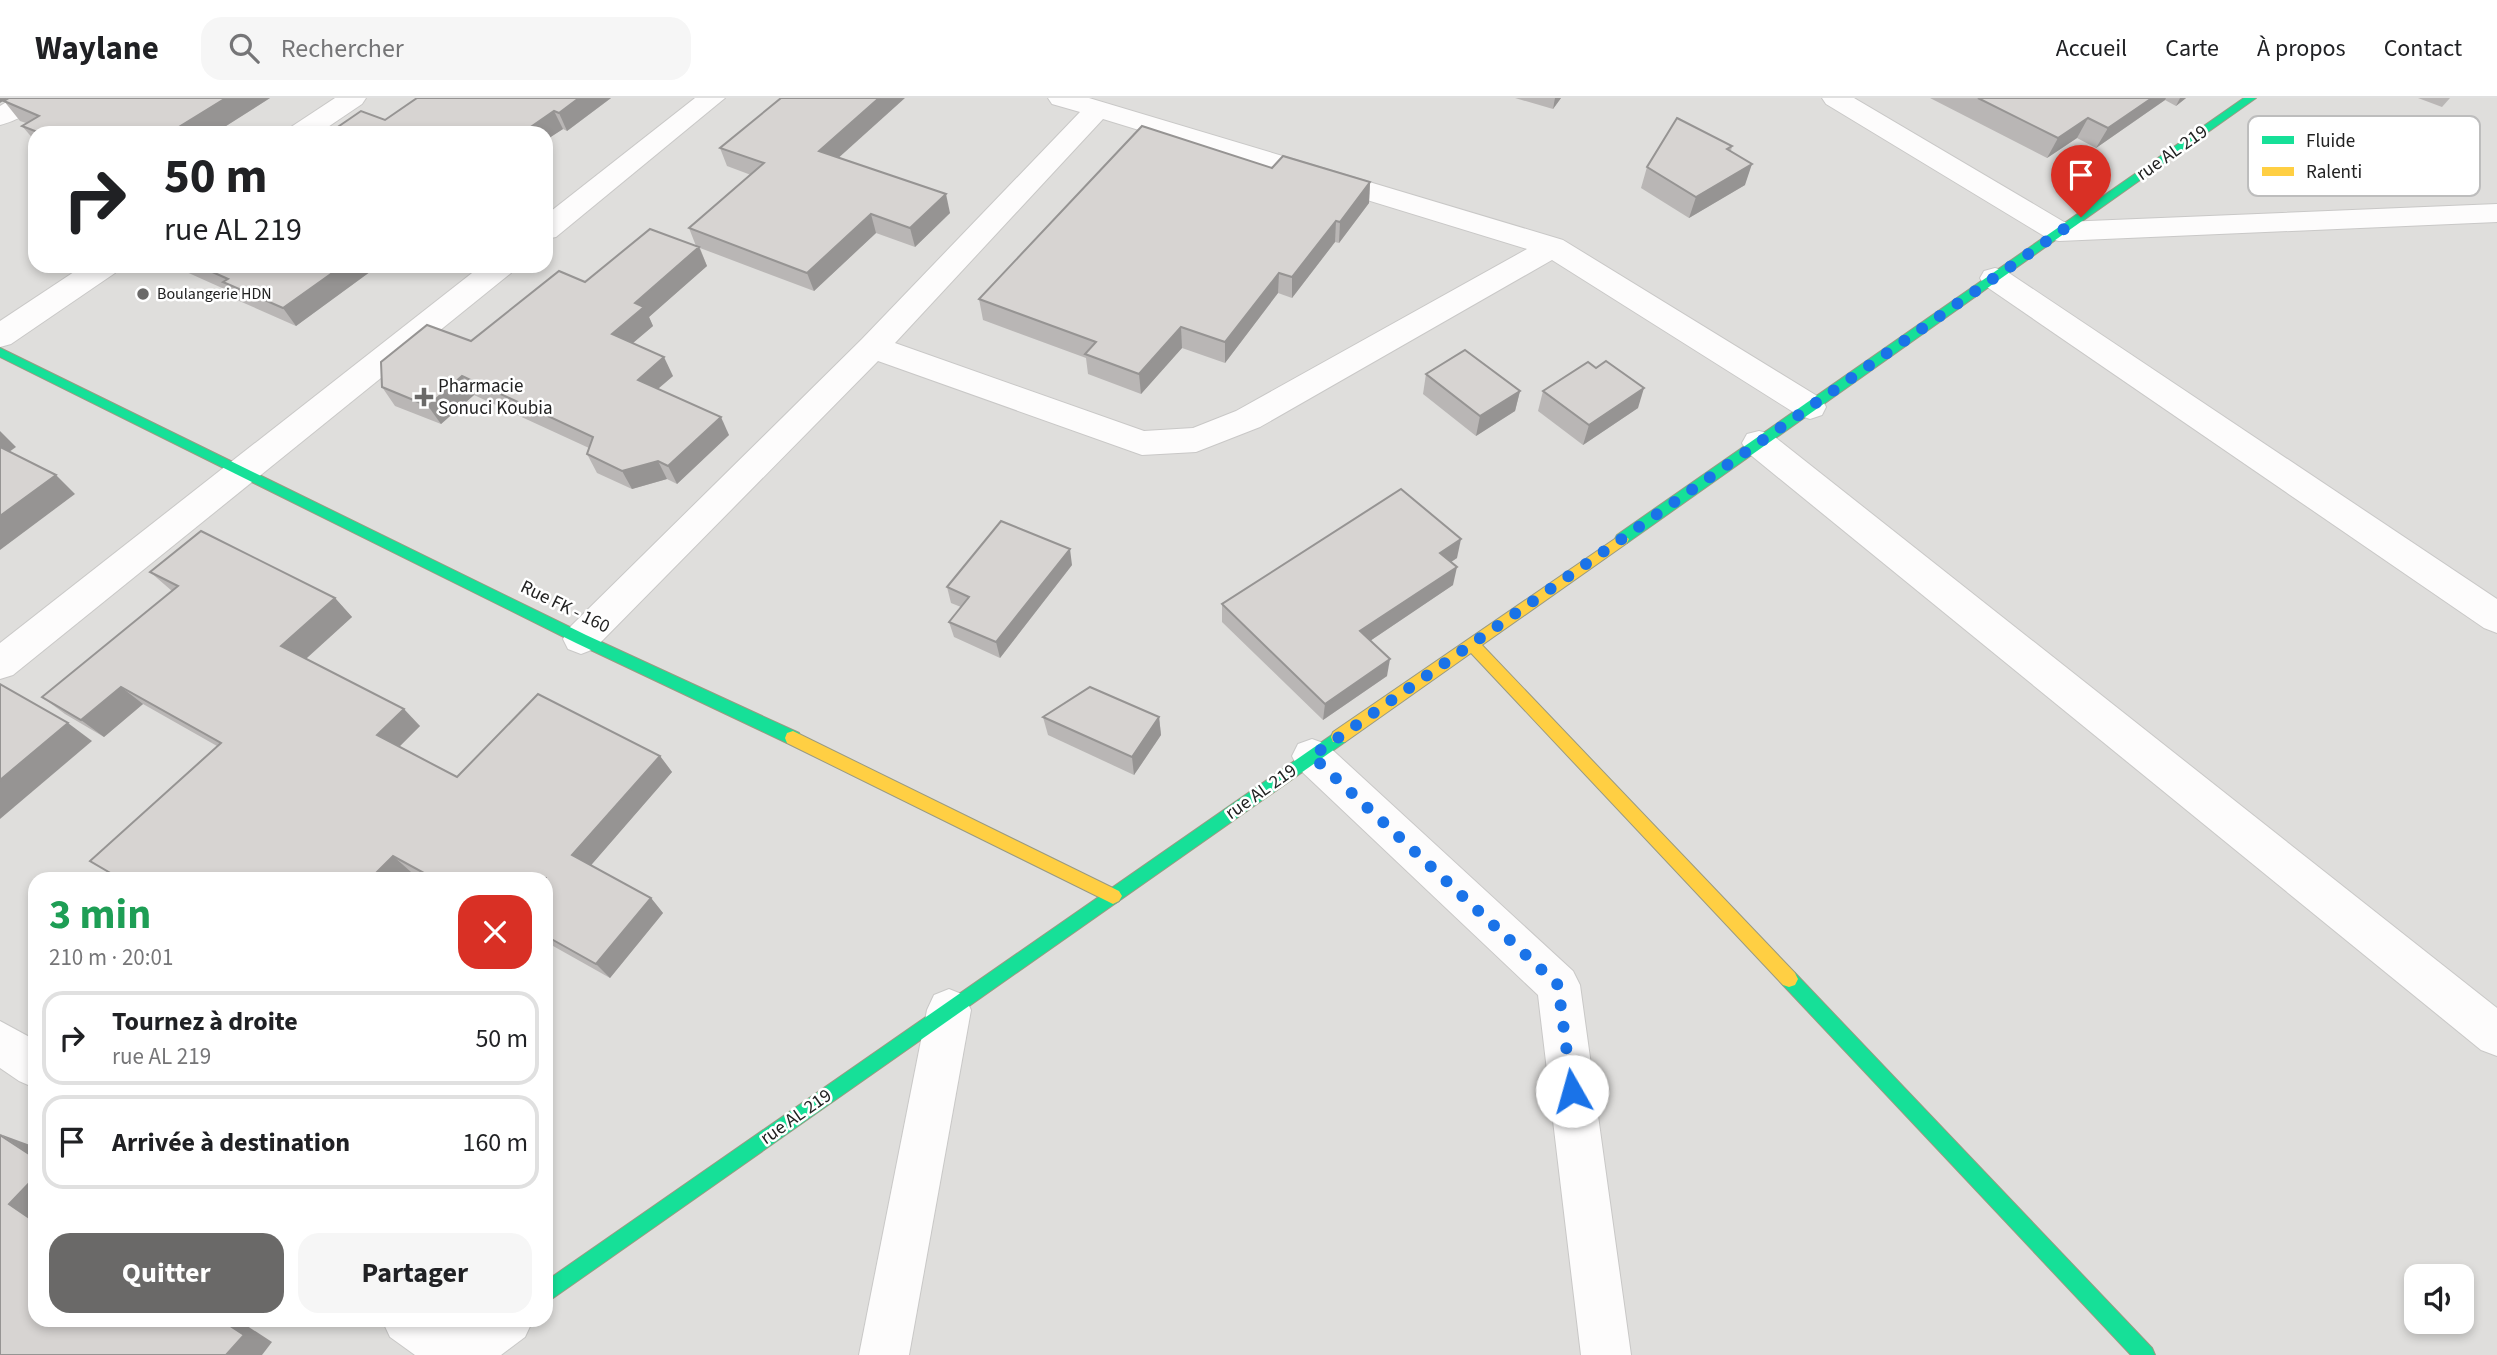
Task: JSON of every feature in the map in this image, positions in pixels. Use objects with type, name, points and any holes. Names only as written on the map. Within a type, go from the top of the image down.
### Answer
[{"type":"street","points":[[0,117],[32,98]]},
{"type":"street","points":[[311,126],[353,98]]},
{"type":"street","points":[[553,224],[712,98]]},
{"type":"street","points":[[1061,98],[1553,247],[1810,407]]},
{"type":"street","points":[[1835,98],[2059,232],[2497,212]]},
{"type":"street","name":"rue AL 219","points":[[553,1288],[2251,98]]},
{"type":"street","points":[[581,639],[873,347],[1097,110]]},
{"type":"street","points":[[873,347],[1142,443],[1196,440],[1248,419],[1553,247]]},
{"type":"street","points":[[0,336],[94,273]]},
{"type":"street","points":[[0,664],[491,273]]},
{"type":"street","points":[[1995,278],[2497,618]]},
{"type":"street","name":"Rue FK - 160","points":[[0,352],[581,639],[755,719],[1113,896]]},
{"type":"street","points":[[1759,443],[2497,1035]]},
{"type":"street","points":[[1472,644],[2145,1355]]},
{"type":"street","points":[[1312,756],[1558,985],[1606,1355]]},
{"type":"street","points":[[884,1355],[949,1010]]},
{"type":"street","points":[[0,1042],[28,1061]]},
{"type":"street","points":[[417,1327],[458,1355],[498,1327]]},
{"type":"shaded area","points":[[0,98],[2497,98],[2497,1355],[0,1355]]},
{"type":"building","points":[[9,98],[226,98],[180,126],[28,126],[28,128],[22,126],[39,116],[4,101]]},
{"type":"building","points":[[417,98],[579,98],[559,113],[554,111],[532,126],[339,126],[361,111],[385,120]]},
{"type":"building","points":[[781,98],[879,98],[819,151],[946,194],[910,228],[871,214],[807,273],[689,228],[764,163],[720,148]]},
{"type":"building","points":[[1978,98],[2152,98],[2108,128],[2088,118],[2058,138]]},
{"type":"building","points":[[1677,118],[1732,146],[1727,149],[1752,164],[1696,197],[1647,167]]},
{"type":"building","points":[[1142,126],[1272,168],[1283,156],[1370,182],[1340,222],[1336,221],[1292,277],[1279,273],[1225,342],[1181,327],[1139,374],[1085,354],[1096,342],[979,299]]},
{"type":"building","points":[[650,229],[699,247],[635,303],[644,307],[612,334],[664,357],[638,380],[721,417],[668,466],[658,461],[622,471],[587,454],[593,437],[462,376],[428,406],[382,387],[381,362],[427,325],[471,341],[559,271],[585,282]]},
{"type":"building","points":[[215,273],[332,273],[283,308],[223,282],[228,279]]},
{"type":"building","points":[[1465,350],[1520,391],[1480,416],[1426,374]]},
{"type":"building","points":[[1606,361],[1644,388],[1589,425],[1543,391],[1588,362],[1596,368]]},
{"type":"building","points":[[0,447],[56,475],[0,516]]},
{"type":"building","points":[[1401,489],[1461,539],[1440,553],[1457,567],[1360,631],[1390,659],[1325,704],[1222,604]]},
{"type":"building","points":[[1001,521],[1070,549],[996,642],[949,622],[969,597],[947,587]]},
{"type":"building","points":[[201,531],[335,598],[281,646],[404,709],[377,735],[457,777],[538,694],[660,756],[572,855],[651,898],[596,964],[553,940],[553,872],[422,872],[393,856],[377,872],[109,872],[90,861],[221,743],[121,687],[81,720],[42,697],[178,586],[150,572]]},
{"type":"building","points":[[0,684],[68,723],[0,780]]},
{"type":"building","points":[[1090,687],[1159,717],[1132,757],[1043,717]]},
{"type":"building","points":[[0,1135],[28,1153],[28,1184],[9,1204],[28,1217],[28,1327],[232,1327],[244,1335],[226,1355],[0,1355]]},
{"type":"traffic: fast","points":[[1622,539],[2251,98]]},
{"type":"traffic: fast","points":[[0,352],[581,639],[793,738]]},
{"type":"traffic: fast","points":[[553,1288],[1339,737]]},
{"type":"traffic: fast","points":[[1789,979],[2145,1355]]},
{"type":"traffic: slow","points":[[1339,737],[1622,539]]},
{"type":"traffic: slow","points":[[1472,644],[1789,979]]},
{"type":"traffic: slow","points":[[793,738],[1113,896]]},
{"type":"place","name":"Boulangerie HDN","points":[[143,294]]},
{"type":"place","name":"Pharmacie Sonuci Koubia","points":[[424,397]]},
{"type":"route","points":[[1572,1091],[1558,985],[1312,756],[2081,217]]}]
